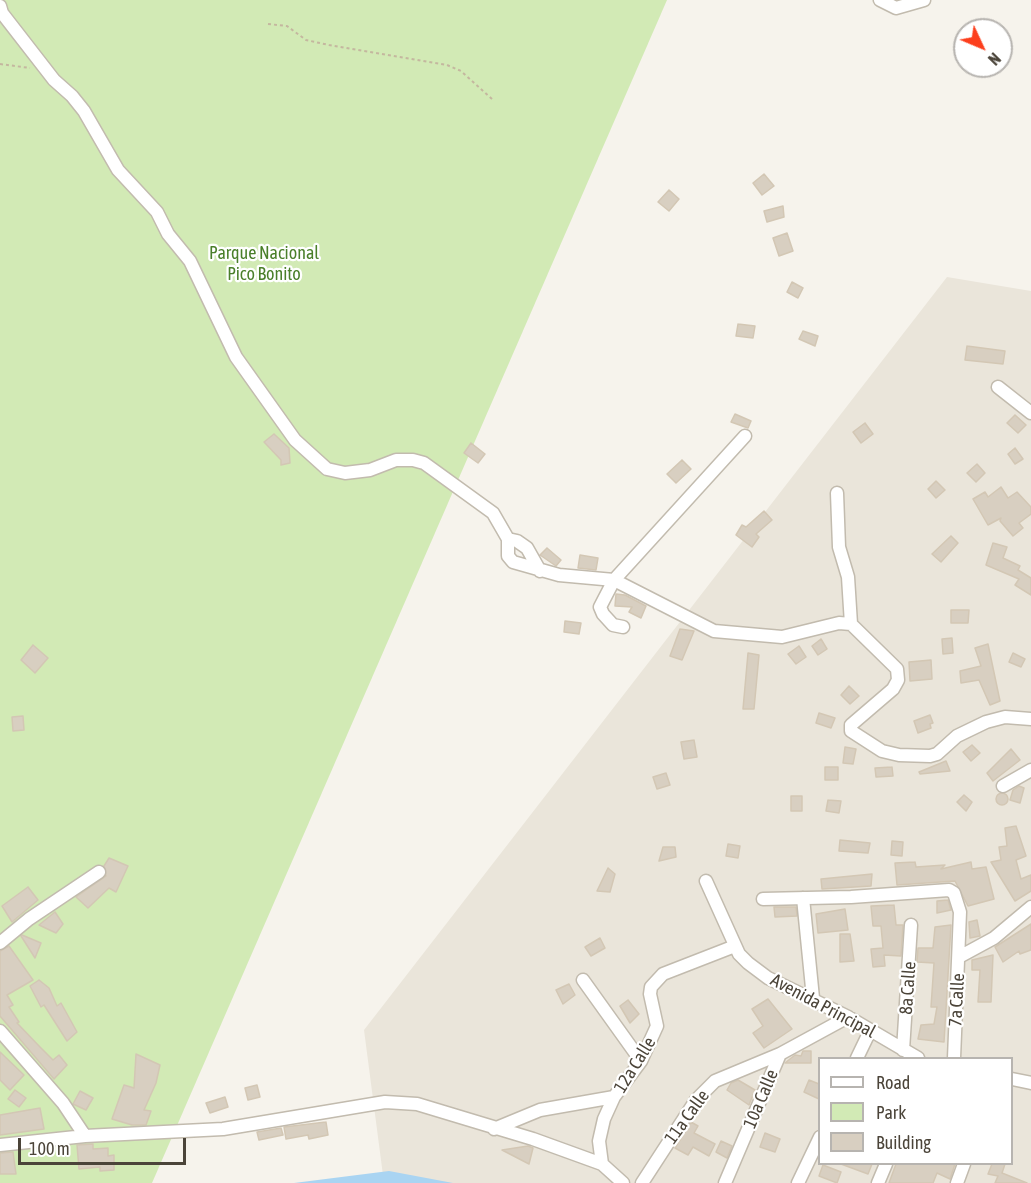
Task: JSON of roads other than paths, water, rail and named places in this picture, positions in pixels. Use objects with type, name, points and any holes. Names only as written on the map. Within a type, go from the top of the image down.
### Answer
[{"type":"street","points":[[880,0],[896,8],[924,0]]},
{"type":"street","points":[[0,6],[2,13],[54,80],[72,96],[84,111],[118,170],[157,212],[168,234],[190,261],[236,357],[305,451],[327,469],[345,473],[370,470],[396,460],[413,460],[424,463],[493,513],[507,539],[508,556],[513,562],[540,571],[614,580],[714,631],[782,637],[839,623],[851,624],[897,669],[898,680],[893,689],[851,725],[851,731],[882,750],[899,755],[930,756],[937,754],[957,736],[986,722],[1005,717],[1031,719]]},
{"type":"street","points":[[998,387],[1031,413]]},
{"type":"street","points":[[623,627],[613,625],[600,607],[614,580],[745,436]]},
{"type":"street","points":[[837,493],[838,547],[848,577],[851,624]]},
{"type":"street","points":[[507,539],[517,541],[527,549],[540,571]]},
{"type":"street","points":[[1004,786],[1031,770]]},
{"type":"street","points":[[0,943],[23,923],[99,872]]},
{"type":"street","name":"Avenida Principal","points":[[706,881],[735,946],[748,963],[768,978],[813,998],[915,1057]]},
{"type":"street","points":[[763,899],[949,890],[954,893],[959,902],[959,957]]},
{"type":"street","points":[[803,898],[813,998]]},
{"type":"street","name":"7a Calle","points":[[954,1057],[959,957],[994,939],[1031,907]]},
{"type":"street","name":"8a Calle","points":[[903,1050],[911,926]]},
{"type":"street","name":"12a Calle","points":[[602,1164],[599,1141],[604,1119],[614,1097],[641,1061],[657,1026],[650,994],[656,980],[663,974],[735,946]]},
{"type":"street","points":[[584,980],[641,1061]]},
{"type":"street","name":"10a Calle","points":[[725,1183],[780,1054],[848,1017]]},
{"type":"street","points":[[0,1031],[63,1103],[85,1136]]},
{"type":"street","points":[[857,1057],[870,1031]]},
{"type":"street","name":"11a Calle","points":[[642,1183],[696,1100],[715,1081],[780,1054]]},
{"type":"street","points":[[1013,1079],[1031,1083]]},
{"type":"street","points":[[494,1129],[540,1110],[614,1097]]},
{"type":"street","points":[[0,1145],[85,1136],[223,1129],[385,1102],[417,1104],[533,1139],[602,1164],[622,1183]]},
{"type":"street","points":[[798,1183],[818,1139]]},
{"type":"street","points":[[878,1183],[886,1165]]},
{"type":"street","points":[[957,1183],[964,1165]]},
{"type":"water","points":[[389,1171],[453,1183],[294,1183]]},
{"type":"park label","name":"Parque Nacional Pico Bonito","points":[[264,263]]}]
